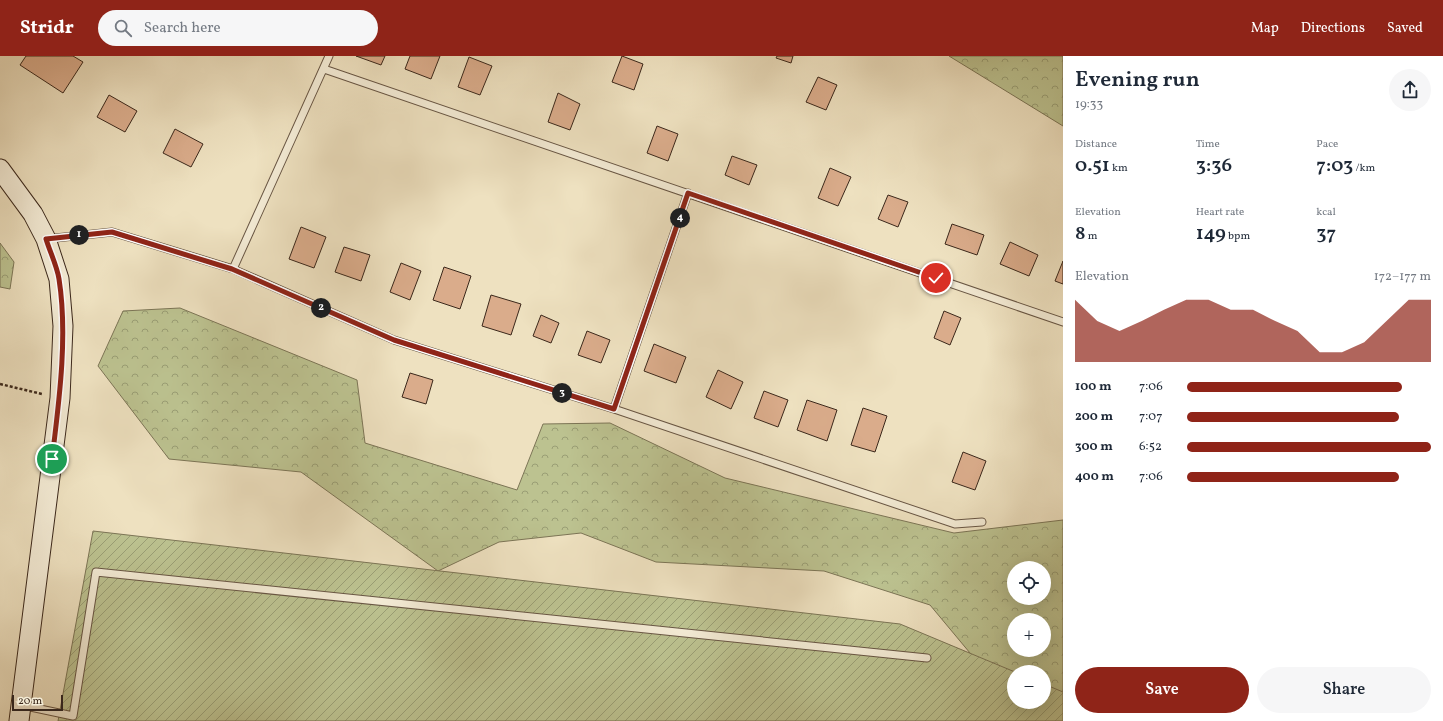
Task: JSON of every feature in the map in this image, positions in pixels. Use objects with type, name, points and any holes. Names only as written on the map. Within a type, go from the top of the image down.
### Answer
[{"type":"street","points":[[0,169],[33,214],[46,239],[59,278],[63,326],[60,398],[20,713]]},
{"type":"lane","points":[[232,269],[329,56]]},
{"type":"lane","points":[[324,69],[1063,322]]},
{"type":"lane","points":[[614,409],[688,193]]},
{"type":"lane","points":[[46,239],[112,232],[232,269],[394,340],[614,409],[955,524],[982,522]]},
{"type":"lane","points":[[20,713],[72,718],[96,572],[927,658]]},
{"type":"path","points":[[0,384],[60,398]]},
{"type":"green space","points":[[949,56],[1063,56],[1063,126]]},
{"type":"green space","points":[[0,243],[14,262],[10,289],[0,287]]},
{"type":"green space","points":[[180,308],[357,380],[365,443],[517,490],[543,424],[610,423],[725,478],[954,533],[1063,520],[1063,721],[1020,713],[1017,709],[1051,709],[1051,665],[1007,665],[1007,697],[930,605],[824,571],[656,562],[581,533],[499,542],[438,571],[301,472],[169,459],[98,366],[123,311]]},
{"type":"green space","points":[[93,531],[900,624],[1007,669],[1007,709],[1051,709],[1051,687],[1063,692],[1063,721],[58,721]]},
{"type":"building","points":[[26,56],[73,56],[83,62],[63,93],[20,65]]},
{"type":"building","points":[[356,56],[385,56],[381,65]]},
{"type":"building","points":[[410,56],[440,56],[431,79],[405,69]]},
{"type":"building","points":[[622,56],[643,64],[634,90],[612,82]]},
{"type":"building","points":[[777,56],[793,56],[791,63],[776,58]]},
{"type":"building","points":[[469,57],[492,66],[480,95],[458,87]]},
{"type":"building","points":[[818,77],[837,85],[826,110],[806,102]]},
{"type":"building","points":[[558,93],[580,104],[570,130],[548,122]]},
{"type":"building","points":[[109,95],[137,111],[125,132],[97,117]]},
{"type":"building","points":[[657,126],[678,134],[668,161],[647,153]]},
{"type":"building","points":[[175,129],[203,144],[191,167],[163,153]]},
{"type":"building","points":[[732,156],[757,165],[749,185],[725,175]]},
{"type":"building","points":[[830,168],[851,177],[838,206],[818,198]]},
{"type":"building","points":[[888,195],[908,202],[898,227],[878,219]]},
{"type":"building","points":[[952,224],[984,235],[977,255],[945,244]]},
{"type":"building","points":[[301,227],[326,237],[314,268],[289,259]]},
{"type":"building","points":[[1010,242],[1038,255],[1029,276],[1000,264]]},
{"type":"building","points":[[344,247],[370,255],[361,281],[335,272]]},
{"type":"building","points":[[1063,261],[1063,284],[1055,281]]},
{"type":"building","points":[[401,263],[421,271],[410,300],[390,292]]},
{"type":"building","points":[[444,267],[471,276],[460,309],[433,300]]},
{"type":"building","points":[[491,295],[521,304],[511,335],[482,326]]},
{"type":"building","points":[[944,311],[961,318],[950,345],[934,338]]},
{"type":"building","points":[[541,315],[559,323],[551,343],[533,336]]},
{"type":"building","points":[[587,331],[610,340],[601,363],[578,355]]},
{"type":"building","points":[[654,344],[686,357],[676,383],[644,371]]},
{"type":"building","points":[[718,370],[743,382],[731,409],[706,397]]},
{"type":"building","points":[[410,373],[433,380],[426,404],[402,397]]},
{"type":"building","points":[[764,391],[788,400],[778,427],[754,418]]},
{"type":"building","points":[[807,400],[837,410],[827,441],[797,430]]},
{"type":"building","points":[[863,408],[887,416],[875,452],[851,445]]},
{"type":"building","points":[[963,452],[986,461],[975,490],[952,482]]},
{"type":"route","points":[[52,459],[60,398],[63,326],[59,278],[46,239],[112,232],[232,269],[394,340],[614,409],[688,193],[936,278]]}]
